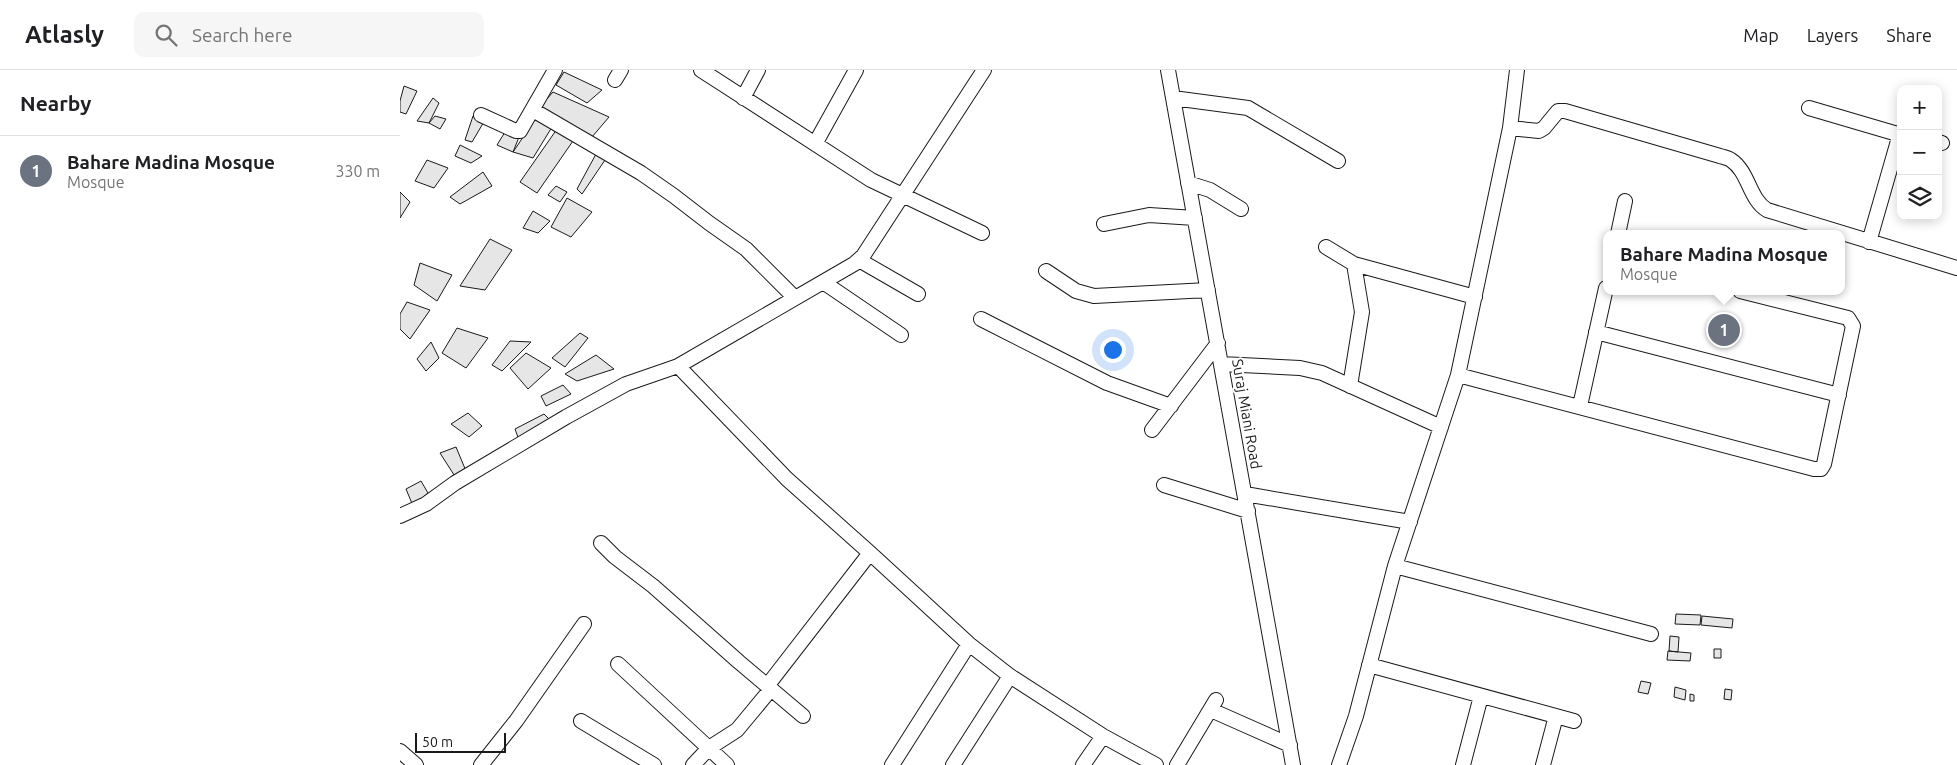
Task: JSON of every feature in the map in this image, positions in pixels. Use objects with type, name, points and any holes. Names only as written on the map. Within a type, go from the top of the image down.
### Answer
[{"type":"street","points":[[481,115],[516,131],[520,131],[555,70]]},
{"type":"street","points":[[701,70],[871,180],[982,233]]},
{"type":"street","points":[[743,98],[758,70]]},
{"type":"street","points":[[815,144],[856,70]]},
{"type":"street","points":[[400,516],[426,504],[455,483],[566,416],[626,384],[678,366],[859,260],[984,70]]},
{"type":"street","name":"Suraj Miani Road","points":[[1168,70],[1293,765]]},
{"type":"street","points":[[1339,765],[1356,716],[1396,566],[1458,375],[1510,128],[1517,70]]},
{"type":"street","points":[[1173,98],[1248,108],[1338,161]]},
{"type":"street","points":[[1809,108],[1897,134]]},
{"type":"street","points":[[533,110],[641,173],[674,196],[709,224],[746,248],[794,298]]},
{"type":"street","points":[[1510,128],[1539,131],[1544,128],[1558,111],[1564,111],[1720,156],[1732,160],[1740,170],[1759,205],[1767,210],[1831,230]]},
{"type":"street","points":[[1870,242],[1897,146]]},
{"type":"street","points":[[1188,182],[1210,190],[1241,209]]},
{"type":"street","points":[[1619,230],[1625,201]]},
{"type":"street","points":[[1104,224],[1150,215],[1195,218]]},
{"type":"street","points":[[1845,234],[1957,268]]},
{"type":"street","points":[[1326,247],[1354,264],[1475,297]]},
{"type":"street","points":[[859,260],[918,294]]},
{"type":"street","points":[[1350,386],[1362,312],[1354,264]]},
{"type":"street","points":[[1046,271],[1076,292],[1094,296],[1208,290]]},
{"type":"street","points":[[823,282],[901,336]]},
{"type":"street","points":[[1580,406],[1604,295]]},
{"type":"street","points":[[1458,375],[1814,469],[1821,469],[1824,464],[1839,395],[1853,326],[1852,321],[1848,318],[1756,295]]},
{"type":"street","points":[[982,319],[1107,382],[1170,406]]},
{"type":"street","points":[[1596,332],[1839,395]]},
{"type":"street","points":[[1152,430],[1218,343]]},
{"type":"street","points":[[1222,364],[1300,368],[1322,373],[1441,427]]},
{"type":"street","points":[[678,366],[787,479],[870,552],[969,644],[1010,676],[1103,736],[1156,765]]},
{"type":"street","points":[[1164,485],[1248,511]]},
{"type":"street","points":[[1245,494],[1410,522]]},
{"type":"street","points":[[601,543],[615,557],[653,586],[803,716]]},
{"type":"street","points":[[693,765],[724,736],[733,733],[769,688],[870,552]]},
{"type":"street","points":[[1396,566],[1651,634]]},
{"type":"street","points":[[481,765],[516,720],[584,624]]},
{"type":"street","points":[[892,765],[969,644]]},
{"type":"street","points":[[618,664],[727,765]]},
{"type":"street","points":[[1369,665],[1574,721]]},
{"type":"street","points":[[953,765],[1010,676]]},
{"type":"street","points":[[1463,765],[1481,696]]},
{"type":"street","points":[[1177,765],[1214,705],[1290,745]]},
{"type":"street","points":[[1543,765],[1556,716]]},
{"type":"street","points":[[581,721],[654,765]]},
{"type":"street","points":[[1083,765],[1103,736]]},
{"type":"street","points":[[400,751],[416,765]]},
{"type":"building","points":[[564,72],[602,90],[587,103],[556,85]]},
{"type":"building","points":[[404,86],[417,91],[406,114],[400,112],[400,101]]},
{"type":"building","points":[[553,92],[609,117],[592,137],[538,109]]},
{"type":"building","points":[[433,98],[439,103],[429,123],[417,121]]},
{"type":"building","points":[[538,115],[552,127],[533,158],[513,152]]},
{"type":"building","points":[[435,116],[446,119],[440,129],[429,123]]},
{"type":"building","points":[[473,116],[485,120],[472,142],[465,140]]},
{"type":"building","points":[[557,129],[575,138],[537,193],[520,182]]},
{"type":"building","points":[[505,132],[519,137],[513,152],[497,145]]},
{"type":"building","points":[[460,145],[482,156],[471,163],[455,156]]},
{"type":"building","points":[[596,154],[605,160],[582,194],[577,189]]},
{"type":"building","points":[[427,160],[448,168],[434,188],[415,181]]},
{"type":"building","points":[[483,172],[492,186],[460,204],[450,197]]},
{"type":"building","points":[[556,186],[567,192],[560,202],[548,195]]},
{"type":"building","points":[[400,192],[410,202],[400,218]]},
{"type":"building","points":[[567,198],[592,212],[571,237],[551,227]]},
{"type":"building","points":[[533,211],[550,221],[538,233],[523,228]]},
{"type":"building","points":[[490,239],[512,250],[485,290],[460,286]]},
{"type":"building","points":[[420,263],[452,275],[437,301],[414,285]]},
{"type":"building","points":[[407,302],[430,310],[410,339],[400,329],[400,314]]},
{"type":"building","points":[[457,328],[488,338],[466,368],[442,353]]},
{"type":"building","points":[[580,333],[588,338],[565,367],[552,358]]},
{"type":"building","points":[[510,341],[531,342],[502,371],[492,365]]},
{"type":"building","points":[[431,342],[439,358],[426,371],[417,359]]},
{"type":"building","points":[[526,353],[551,368],[528,389],[510,368]]},
{"type":"building","points":[[596,355],[614,369],[577,381],[565,374]]},
{"type":"building","points":[[563,385],[571,394],[546,406],[541,396]]},
{"type":"building","points":[[468,413],[482,426],[469,437],[451,424]]},
{"type":"building","points":[[544,414],[552,422],[519,440],[515,429]]},
{"type":"building","points":[[456,447],[466,471],[456,478],[440,453]]},
{"type":"building","points":[[421,481],[428,493],[413,506],[406,489]]},
{"type":"building","points":[[1676,614],[1701,615],[1700,625],[1675,624]]},
{"type":"building","points":[[1702,616],[1733,619],[1732,628],[1701,625]]},
{"type":"building","points":[[1670,636],[1679,637],[1678,652],[1669,651]]},
{"type":"building","points":[[1714,649],[1721,649],[1721,658],[1714,658]]},
{"type":"building","points":[[1668,651],[1691,653],[1690,661],[1667,660]]},
{"type":"building","points":[[1641,681],[1651,683],[1648,694],[1638,692]]},
{"type":"building","points":[[1675,687],[1686,690],[1685,700],[1674,697]]},
{"type":"building","points":[[1725,689],[1732,690],[1731,700],[1724,699]]},
{"type":"building","points":[[1690,694],[1694,695],[1694,701],[1690,701]]},
{"type":"place","name":"Bahare Madina Mosque","points":[[1724,330]]}]
